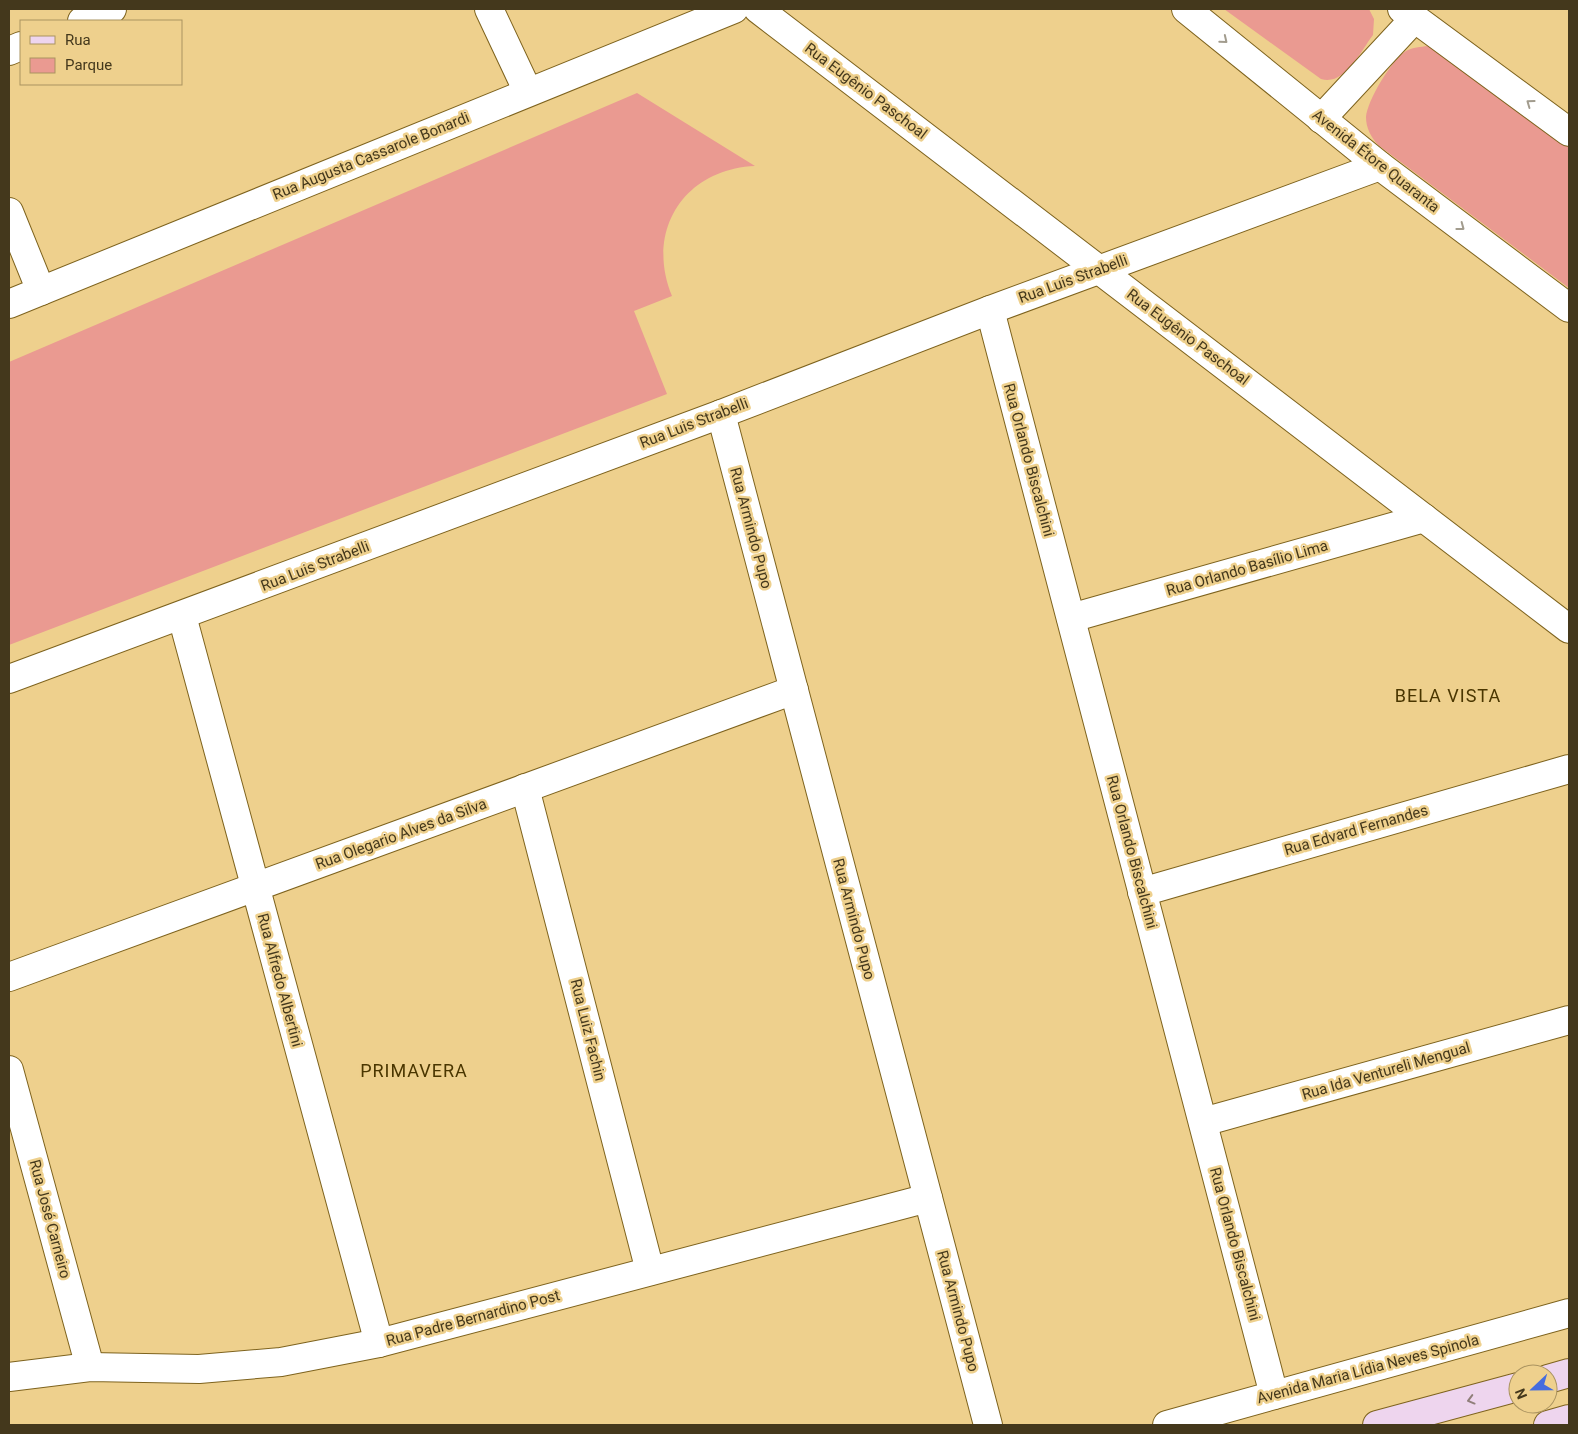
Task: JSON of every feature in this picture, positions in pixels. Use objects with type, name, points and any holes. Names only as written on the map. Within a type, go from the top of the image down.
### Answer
[{"type":"main road","points":[[1377,1425],[1508,1390]]},
{"type":"main road","points":[[1548,1425],[1569,1419]]},
{"type":"street","points":[[84,20],[112,9]]},
{"type":"street","points":[[489,9],[528,92]]},
{"type":"street","name":"Rua Augusta Cassarole Bonardi","points":[[9,304],[734,9]]},
{"type":"street","name":"Rua Eugênio Paschoal","points":[[758,9],[1569,629]]},
{"type":"street","name":"Avenida Étore Quaranta","points":[[1186,9],[1380,166],[1569,308]]},
{"type":"street","points":[[1321,119],[1408,14],[1569,132]]},
{"type":"street","name":"Rua Luis Strabelli","points":[[9,679],[721,414],[990,310],[1380,166]]},
{"type":"street","points":[[9,212],[41,291]]},
{"type":"street","name":"Rua Orlando Biscalchini","points":[[990,310],[1274,1395]]},
{"type":"street","name":"Rua Armindo Pupo","points":[[721,414],[988,1425]]},
{"type":"street","name":"Rua Orlando Basílio Lima","points":[[1070,618],[1424,518]]},
{"type":"street","name":"Rua Alfredo Albertini","points":[[182,616],[379,1343]]},
{"type":"street","name":"Rua Olegario Alves da Silva","points":[[9,977],[794,690]]},
{"type":"street","name":"Rua Edvard Fernandes","points":[[1142,892],[1569,769]]},
{"type":"street","name":"Rua Luiz Fachin","points":[[526,788],[650,1271]]},
{"type":"street","name":"Rua Ida Ventureli Mengual","points":[[1203,1122],[1569,1020]]},
{"type":"street","name":"Rua José Carneiro","points":[[9,1070],[90,1367]]},
{"type":"street","name":"Rua Padre Bernardino Post","points":[[9,1377],[90,1367],[208,1368],[281,1362],[379,1343],[928,1198]]},
{"type":"street","name":"Avenida Maria Lídia Neves Spinola","points":[[1167,1425],[1569,1313]]},
{"type":"green space","points":[[1224,9],[1369,9],[1374,19],[1373,35],[1345,73],[1330,80],[1321,79]]},
{"type":"green space","points":[[1428,46],[1441,50],[1569,146],[1569,288],[1378,145],[1371,136],[1367,125],[1367,110],[1375,91],[1387,71],[1400,55],[1406,51]]},
{"type":"green space","points":[[637,93],[755,166],[730,170],[708,178],[690,191],[677,208],[668,227],[664,249],[665,272],[672,296],[634,311],[667,394],[9,645],[9,362]]},
{"type":"district","name":"BELA VISTA","points":[[1448,695]]},
{"type":"district","name":"PRIMAVERA","points":[[414,1070]]}]
